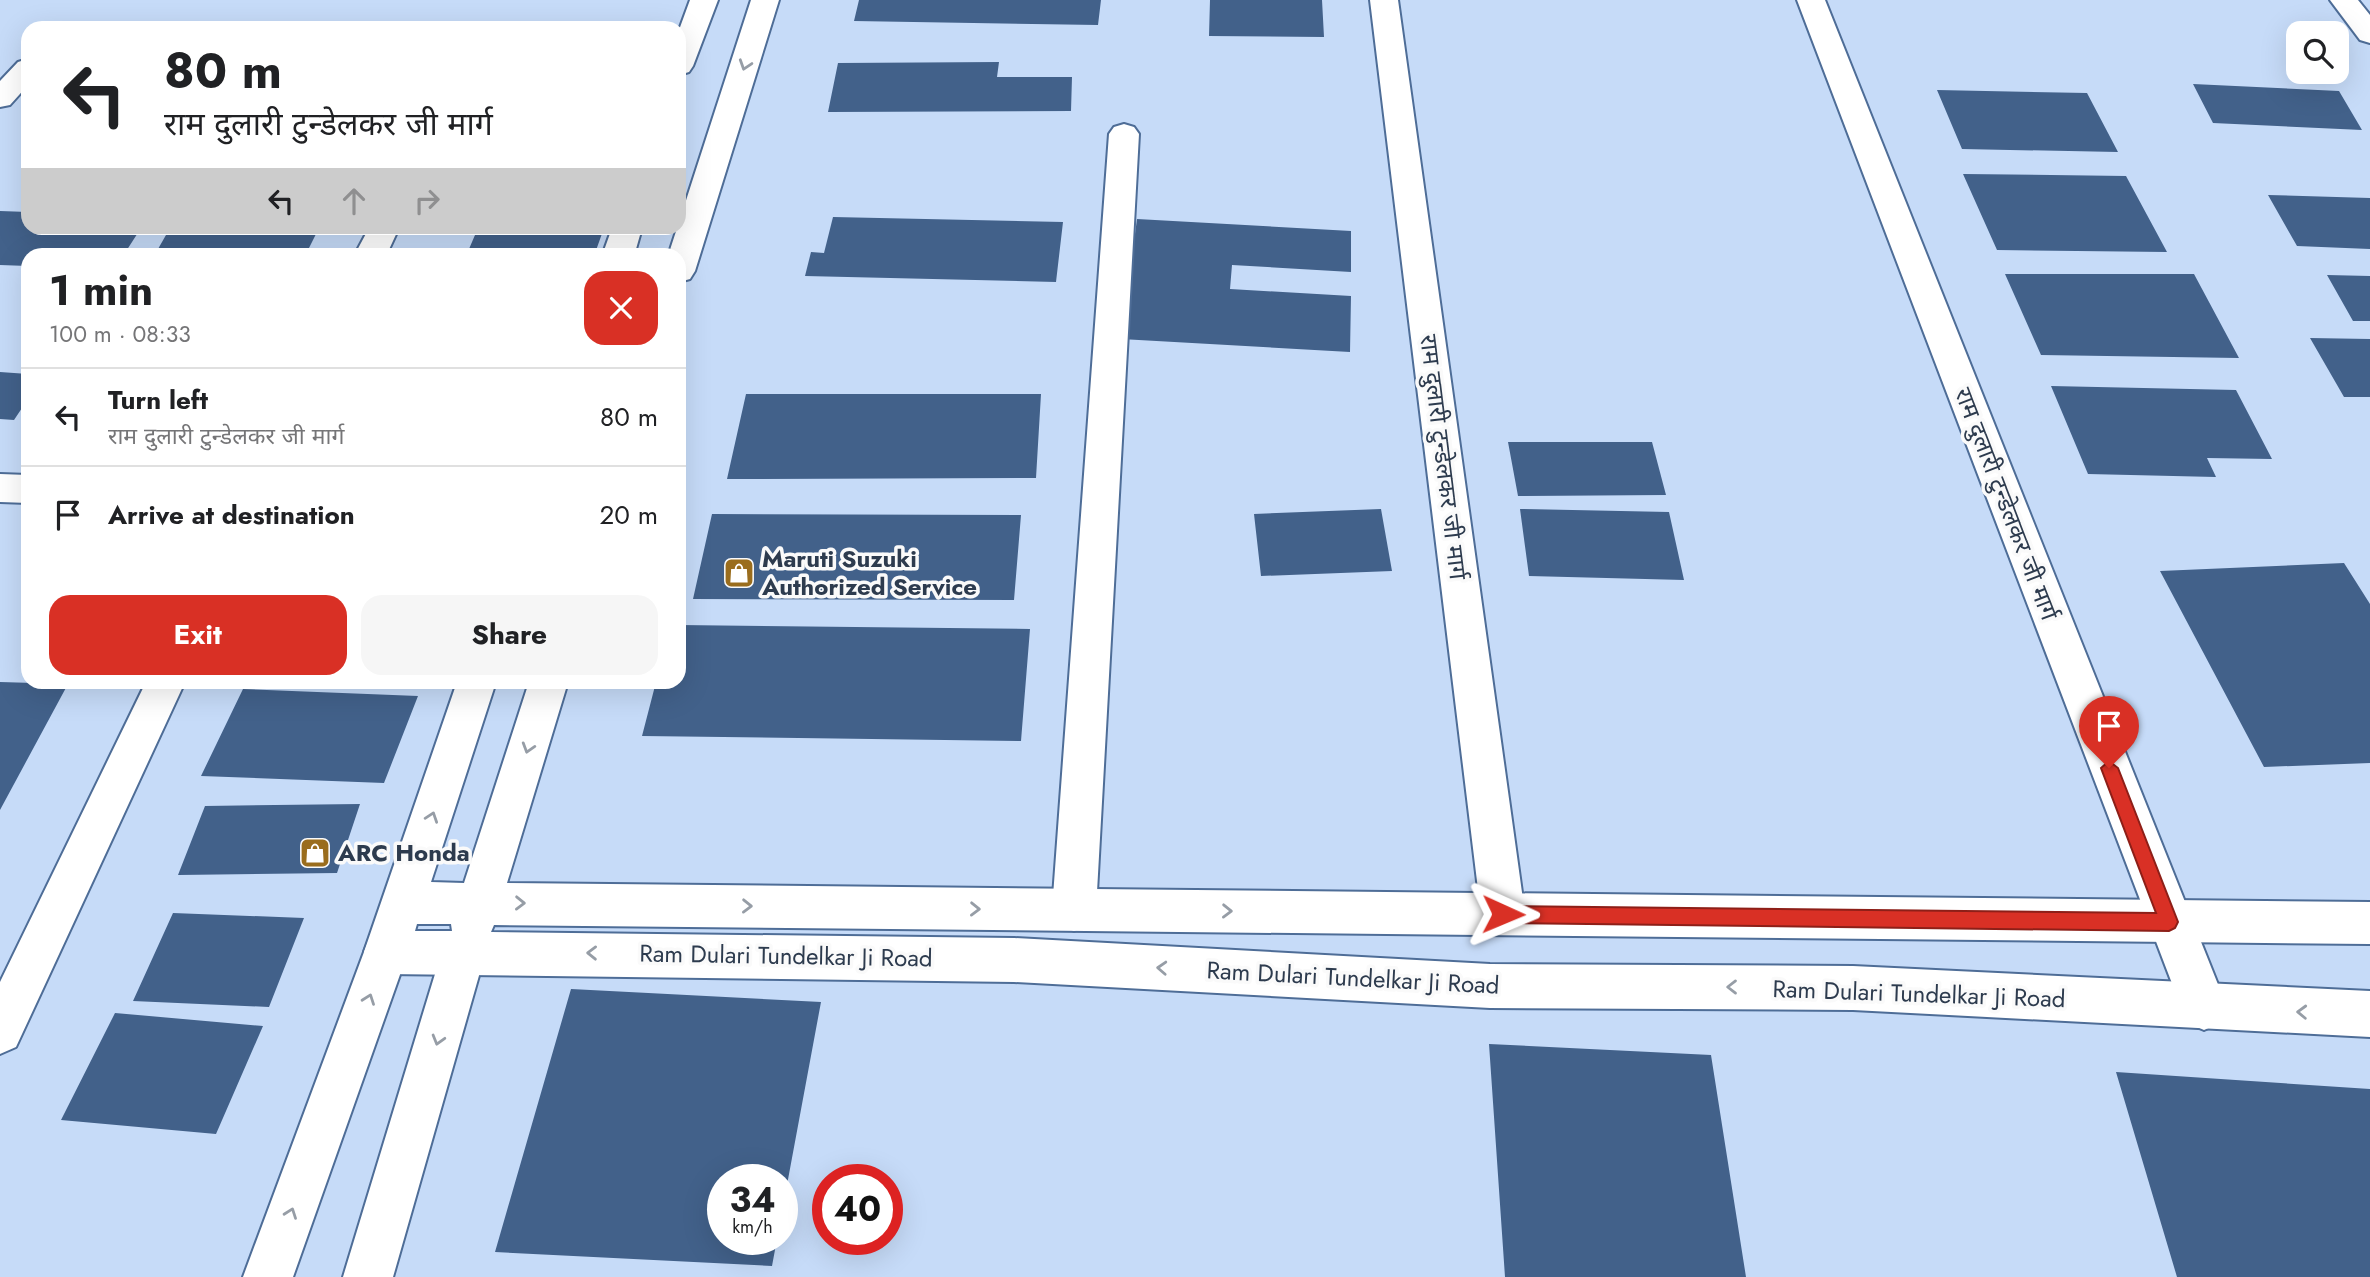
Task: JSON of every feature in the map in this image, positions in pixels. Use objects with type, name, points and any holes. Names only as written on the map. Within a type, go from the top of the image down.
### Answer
[{"type":"street","points":[[686,33],[704,0]]},
{"type":"street","points":[[686,249],[765,0]]},
{"type":"street","name":"राम दुलारी टुन्डेलकर जी मार्ग","points":[[1384,0],[1503,914]]},
{"type":"street","name":"राम दुलारी टुन्डेलकर जी मार्ग","points":[[1811,0],[2204,1007]]},
{"type":"street","points":[[2355,5],[2370,34]]},
{"type":"street","points":[[0,98],[21,76]]},
{"type":"street","points":[[1074,910],[1124,134]]},
{"type":"street","points":[[0,488],[21,489]]},
{"type":"street","points":[[0,1031],[163,689]]},
{"type":"street","points":[[268,1277],[386,952],[475,689]]},
{"type":"street","points":[[368,1277],[464,951],[546,689]]},
{"type":"street","name":"Ram Dulari Tundelkar Ji Road","points":[[403,903],[2370,923]]},
{"type":"street","name":"Ram Dulari Tundelkar Ji Road","points":[[386,952],[1014,960],[1490,986],[1853,988],[2370,1014]]},
{"type":"building","points":[[859,0],[1101,0],[1098,25],[854,21]]},
{"type":"building","points":[[1210,0],[1322,0],[1324,37],[1209,36]]},
{"type":"building","points":[[999,62],[997,77],[1072,77],[1071,111],[828,112],[838,63]]},
{"type":"building","points":[[2193,84],[2339,91],[2362,130],[2213,123]]},
{"type":"building","points":[[1937,90],[2087,93],[2118,152],[1962,149]]},
{"type":"building","points":[[1963,174],[2126,176],[2167,252],[1997,250]]},
{"type":"building","points":[[2268,195],[2370,198],[2370,249],[2297,246]]},
{"type":"building","points":[[0,211],[21,212],[21,235],[136,235],[128,248],[21,248],[21,266],[0,265]]},
{"type":"building","points":[[833,217],[1063,222],[1056,282],[805,276],[811,252],[824,253]]},
{"type":"building","points":[[1137,219],[1351,231],[1351,272],[1232,265],[1230,289],[1351,296],[1350,352],[1121,339]]},
{"type":"building","points":[[166,235],[316,235],[309,248],[159,248]]},
{"type":"building","points":[[475,235],[602,235],[597,248],[469,248]]},
{"type":"building","points":[[2005,274],[2194,274],[2239,358],[2041,355]]},
{"type":"building","points":[[2327,275],[2370,276],[2370,321],[2353,321]]},
{"type":"building","points":[[2310,338],[2370,339],[2370,397],[2344,397]]},
{"type":"building","points":[[0,372],[21,374],[21,410],[14,420],[0,419]]},
{"type":"building","points":[[2051,386],[2236,390],[2272,459],[2207,458],[2216,477],[2088,474]]},
{"type":"building","points":[[746,394],[1041,394],[1036,478],[727,479]]},
{"type":"building","points":[[1508,442],[1652,442],[1666,495],[1518,496]]},
{"type":"building","points":[[1381,509],[1392,571],[1261,576],[1254,514]]},
{"type":"building","points":[[1520,509],[1669,512],[1684,580],[1529,576]]},
{"type":"building","points":[[712,514],[1021,515],[1014,600],[693,599]]},
{"type":"building","points":[[2344,563],[2370,604],[2370,763],[2264,767],[2160,571]]},
{"type":"building","points":[[686,625],[1030,629],[1021,741],[642,736],[654,689],[686,689]]},
{"type":"building","points":[[0,682],[21,683],[21,689],[65,689],[0,810]]},
{"type":"building","points":[[243,689],[418,696],[384,783],[201,776]]},
{"type":"building","points":[[360,804],[337,873],[178,875],[205,806]]},
{"type":"building","points":[[173,913],[304,918],[269,1007],[133,1001]]},
{"type":"building","points":[[571,989],[821,1002],[791,1164],[707,1164],[707,1255],[774,1255],[772,1266],[495,1252]]},
{"type":"building","points":[[115,1013],[263,1026],[216,1134],[61,1120]]},
{"type":"building","points":[[1489,1044],[1711,1055],[1746,1277],[1505,1277]]},
{"type":"building","points":[[2116,1072],[2370,1089],[2370,1277],[2177,1277]]},
{"type":"place","name":"Maruti Suzuki Authorized Service","points":[[739,573]]},
{"type":"place","name":"ARC Honda","points":[[315,853]]},
{"type":"route","points":[[1503,914],[2169,922],[2109,768]]}]
